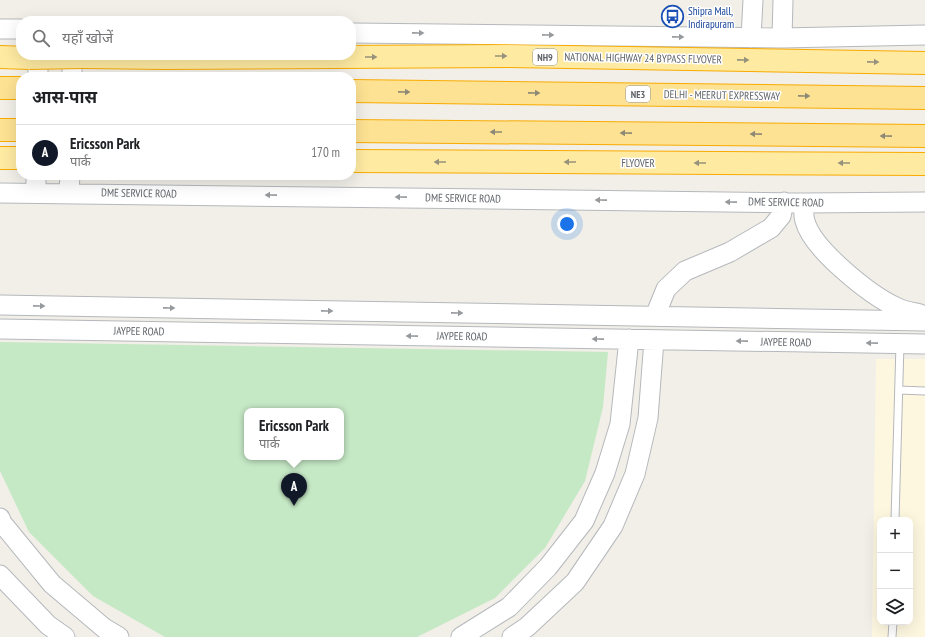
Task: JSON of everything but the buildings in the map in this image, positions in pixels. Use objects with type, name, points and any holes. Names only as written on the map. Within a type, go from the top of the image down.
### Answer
[{"type":"highway","name":"NATIONAL HIGHWAY 24 BYPASS FLYOVER","points":[[356,57],[507,56],[925,63]]},
{"type":"highway","name":"NATIONAL HIGHWAY 24 BYPASS FLYOVER","points":[[0,58],[16,58]]},
{"type":"highway","points":[[0,88],[16,88]]},
{"type":"highway","name":"DELHI - MEERUT EXPRESSWAY","points":[[356,91],[925,98]]},
{"type":"highway","points":[[0,130],[16,130]]},
{"type":"highway","points":[[356,131],[925,136]]},
{"type":"highway","points":[[0,158],[16,158]]},
{"type":"highway","name":"FLYOVER","points":[[356,161],[925,164]]},
{"type":"street","points":[[751,38],[753,0]]},
{"type":"street","points":[[782,0],[782,38]]},
{"type":"street","points":[[0,30],[16,29]]},
{"type":"street","points":[[356,32],[751,38],[925,35]]},
{"type":"street","points":[[38,60],[38,72]]},
{"type":"street","points":[[72,60],[72,72]]},
{"type":"street","name":"DME SERVICE ROAD","points":[[0,192],[36,184],[70,184],[804,203],[925,202]]},
{"type":"street","points":[[655,316],[666,289],[685,272],[730,252],[771,228],[781,216],[784,202]]},
{"type":"street","points":[[804,203],[805,222],[813,238],[840,267],[873,293],[896,308],[925,315]]},
{"type":"street","points":[[0,305],[925,321]]},
{"type":"street","points":[[303,310],[304,334]]},
{"type":"street","name":"JAYPEE ROAD","points":[[0,329],[925,344]]},
{"type":"street","points":[[461,637],[509,607],[548,567],[584,521],[605,473],[620,424],[629,339]]},
{"type":"street","points":[[512,637],[527,627],[575,582],[613,526],[635,474],[648,418],[654,340]]},
{"type":"street","points":[[0,518],[2,523],[52,584],[104,628],[119,637]]},
{"type":"street","points":[[0,575],[48,625],[65,637]]},
{"type":"lane","points":[[896,517],[900,344]]},
{"type":"lane","points":[[899,390],[925,391]]},
{"type":"lane","points":[[892,637],[893,625]]},
{"type":"shaded area","points":[[876,359],[925,359],[925,637],[872,637]]},
{"type":"green space","points":[[0,342],[608,352],[603,407],[585,481],[545,548],[495,598],[417,637],[165,637],[93,596],[29,532],[0,471]]},
{"type":"place","name":"Shipra Mall, Indirapuram","points":[[673,17]]},
{"type":"place","name":"Ericsson Park","points":[[294,506]]}]
